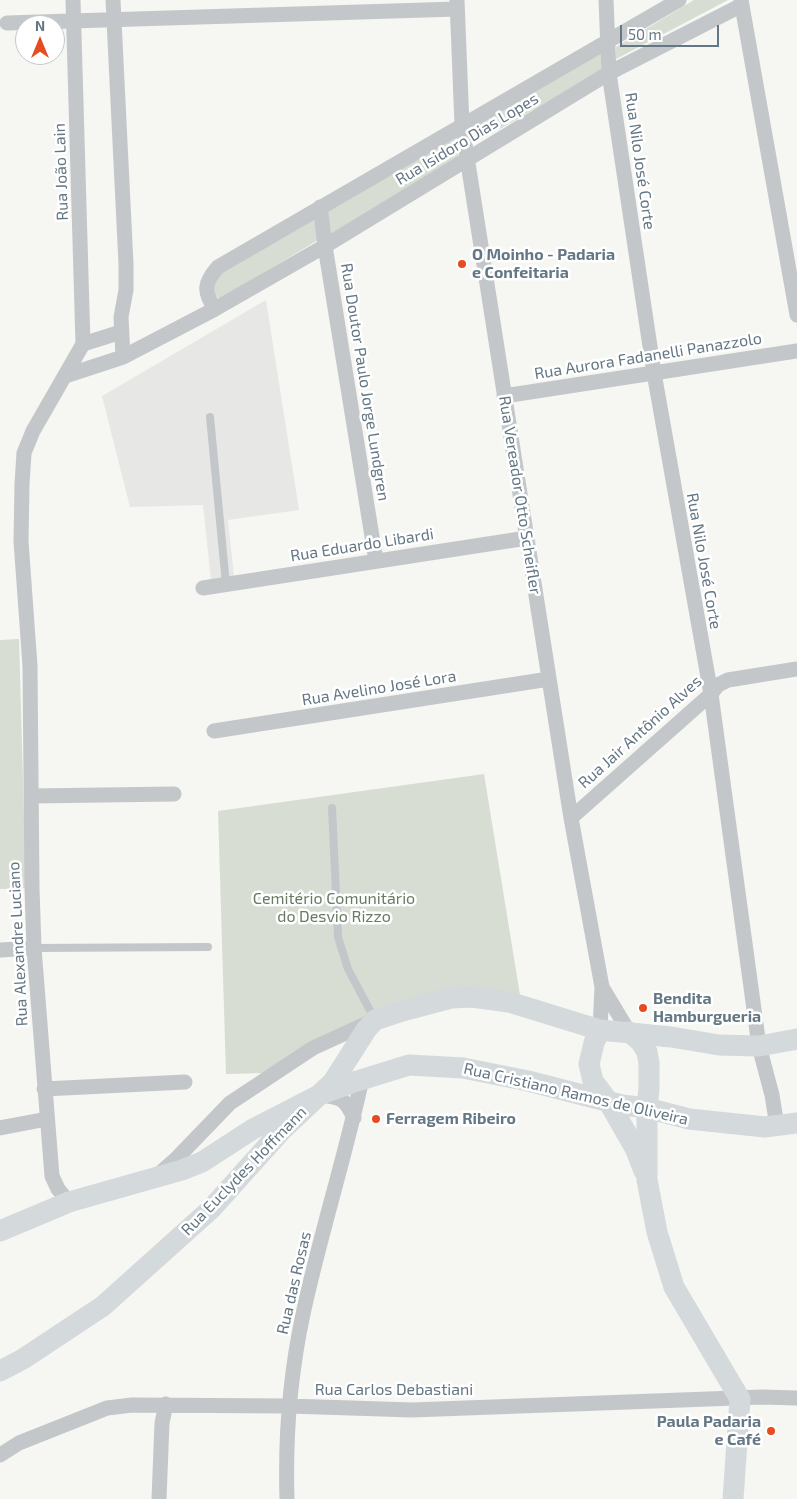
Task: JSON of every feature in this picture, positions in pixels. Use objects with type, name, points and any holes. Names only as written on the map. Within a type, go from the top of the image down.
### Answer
[{"type":"street","name":"Rua João Lain","points":[[73,0],[83,344]]},
{"type":"street","points":[[113,0],[126,264],[126,290],[121,317],[123,357]]},
{"type":"street","name":"Rua Nilo José Corte","points":[[606,0],[609,73],[654,373],[711,694],[758,1046],[772,1095],[787,1125]]},
{"type":"street","name":"Rua Isidoro Dias Lopes","points":[[215,309],[208,298],[206,289],[209,278],[218,267],[678,0]]},
{"type":"street","points":[[741,3],[797,315]]},
{"type":"street","name":"Rua Isidoro Dias Lopes","points":[[65,376],[123,357],[215,309],[324,246],[609,73],[741,3]]},
{"type":"street","points":[[8,23],[74,22],[457,4]]},
{"type":"street","name":"Rua Vereador Otto Scheifler","points":[[457,4],[462,125],[467,159],[570,818],[602,987],[600,1030],[594,1043],[589,1064],[593,1081],[608,1101],[635,1148],[647,1180]]},
{"type":"street","name":"Rua Doutor Paulo Jorge Lundgren","points":[[320,207],[324,246],[376,561]]},
{"type":"street","points":[[83,344],[121,332]]},
{"type":"street","name":"Rua Alexandre Luciano","points":[[68,1202],[58,1189],[52,1176],[46,1119],[34,948],[30,666],[21,541],[24,452],[33,431],[83,344]]},
{"type":"street","name":"Rua Aurora Fadanelli Panazzolo","points":[[504,396],[797,351]]},
{"type":"street","name":"Rua Eduardo Libardi","points":[[203,588],[527,538]]},
{"type":"street","name":"Rua Jair Antônio Alves","points":[[570,818],[711,694],[718,685],[728,680],[797,669]]},
{"type":"street","name":"Rua Avelino José Lora","points":[[214,731],[549,679]]},
{"type":"street","points":[[31,796],[174,794]]},
{"type":"street","points":[[0,950],[34,948]]},
{"type":"street","name":"Rua Vereador Otto Scheifler","points":[[602,987],[630,1032],[641,1042],[647,1052],[649,1063],[647,1180]]},
{"type":"street","points":[[154,1178],[175,1160],[230,1103],[313,1048],[402,1011],[451,998],[472,997],[509,1002],[600,1030],[630,1032],[720,1045],[758,1046],[797,1038]]},
{"type":"street","points":[[358,1080],[356,1064],[370,1025]]},
{"type":"street","name":"Rua Euclydes Hoffmann","points":[[0,1371],[22,1359],[103,1306],[211,1209],[282,1130],[333,1082],[370,1025]]},
{"type":"street","name":"Rua Cristiano Ramos de Oliveira","points":[[0,1231],[68,1202],[182,1170],[202,1162],[253,1129],[319,1095],[358,1080],[409,1065],[462,1068],[528,1080],[608,1101],[647,1108],[689,1120],[764,1127],[787,1125]]},
{"type":"street","name":"Rua das Rosas","points":[[287,1499],[289,1406],[303,1314],[354,1118],[358,1080]]},
{"type":"street","points":[[44,1089],[185,1082]]},
{"type":"street","points":[[319,1095],[340,1098],[347,1103],[354,1118]]},
{"type":"street","points":[[0,1128],[46,1119]]},
{"type":"street","points":[[647,1180],[656,1232],[674,1287],[740,1399],[733,1499]]},
{"type":"street","name":"Rua Carlos Debastiani","points":[[0,1455],[19,1443],[107,1408],[132,1405],[289,1406],[412,1410],[762,1397],[797,1398]]},
{"type":"street","points":[[159,1499],[162,1423],[166,1404]]},
{"type":"lane","points":[[210,418],[226,584]]},
{"type":"lane","points":[[332,808],[338,937],[348,969],[370,1025]]},
{"type":"lane","points":[[34,948],[208,947]]},
{"type":"shaded area","points":[[266,300],[299,510],[228,520],[234,576],[211,580],[203,505],[130,507],[102,396]]},
{"type":"green space","points":[[694,0],[728,0],[616,59],[616,47]]},
{"type":"green space","points":[[603,52],[601,72],[473,144],[467,128]]},
{"type":"green space","points":[[455,131],[459,159],[331,235],[324,209]]},
{"type":"green space","points":[[313,216],[318,240],[220,299],[212,292],[220,268]]},
{"type":"green space","points":[[19,639],[26,888],[0,889],[0,640]]},
{"type":"green space","name":"Cemitério Comunitário do Desvio Rizzo","points":[[484,774],[520,995],[461,988],[265,1073],[226,1074],[218,811]]},
{"type":"place","name":"O Moinho - Padaria e Confeitaria","points":[[462,264]]},
{"type":"place","name":"Bendita Hamburgueria","points":[[643,1008]]},
{"type":"place","name":"Ferragem Ribeiro","points":[[376,1119]]},
{"type":"place","name":"Paula Padaria e Café","points":[[771,1431]]}]
